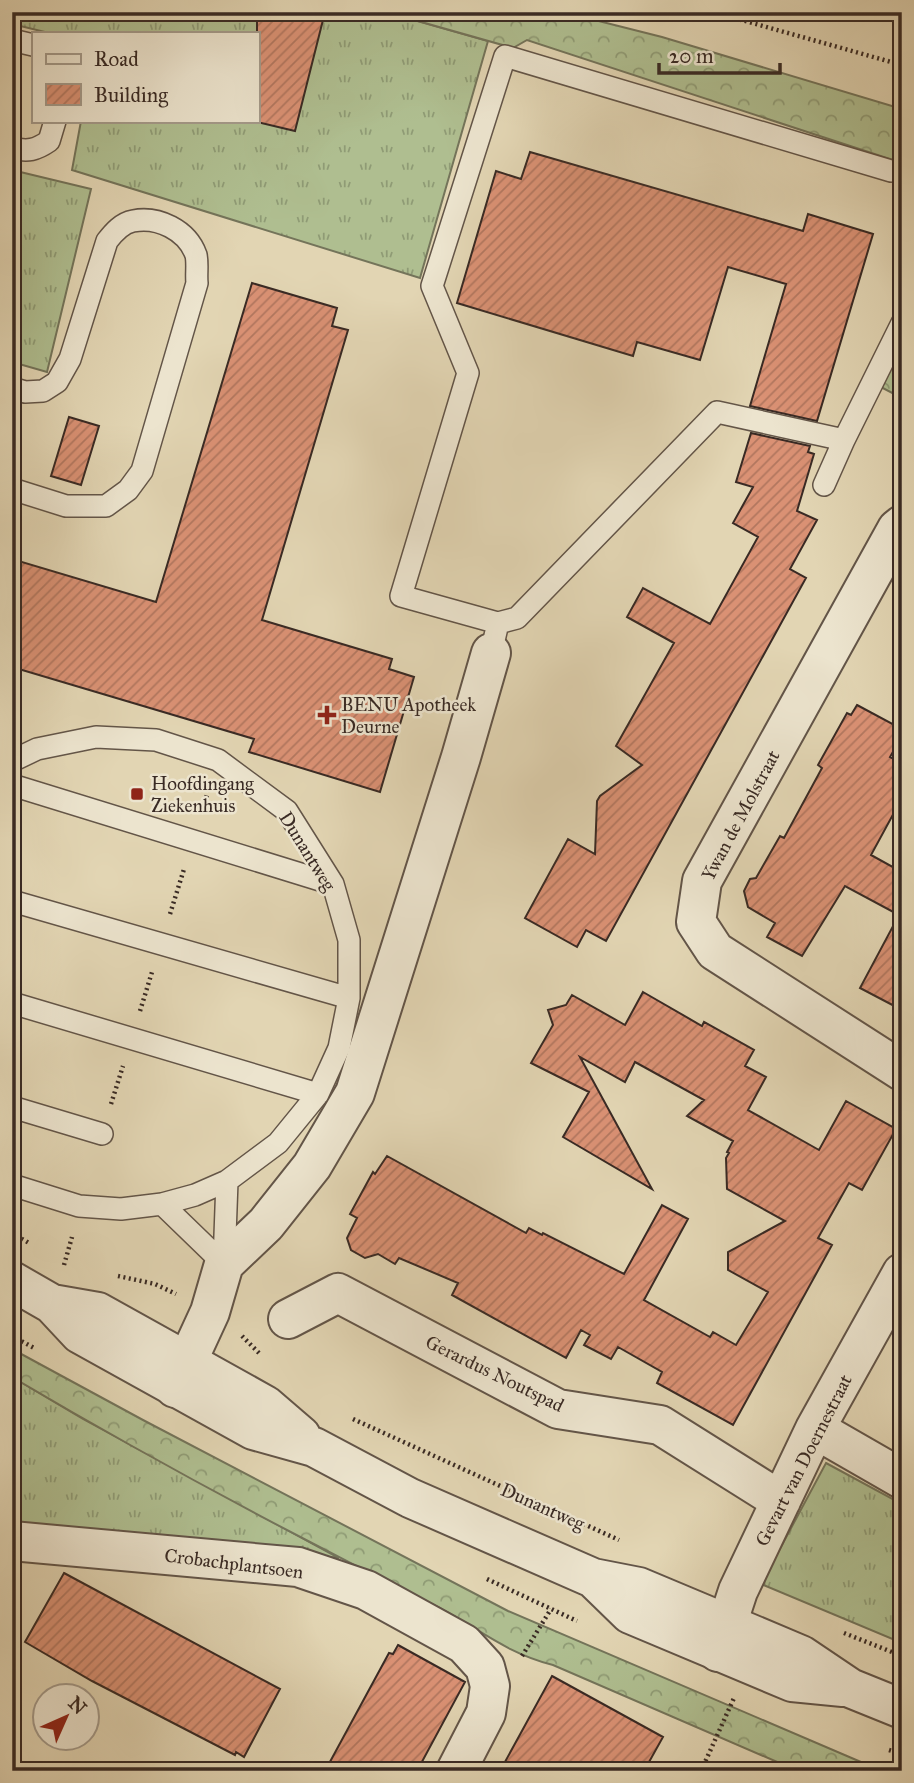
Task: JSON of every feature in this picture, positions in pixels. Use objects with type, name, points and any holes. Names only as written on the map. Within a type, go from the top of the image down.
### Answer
[{"type":"street","name":"Ywan de Molstraat","points":[[902,525],[897,529],[702,881],[696,922],[715,951],[902,1072]]},
{"type":"street","points":[[182,1375],[210,1312],[224,1264],[267,1224],[312,1166],[355,1093],[461,757],[494,638]]},
{"type":"street","name":"Gevart van Doernestraat","points":[[722,1637],[738,1591],[815,1429],[902,1273]]},
{"type":"street","points":[[12,1281],[52,1304],[80,1334],[265,1405],[314,1447],[410,1498],[593,1578],[630,1614],[722,1637],[792,1682],[850,1688],[902,1709]]},
{"type":"street","name":"Gerardus Noutspad","points":[[288,1319],[338,1293],[558,1409],[660,1425],[780,1501]]},
{"type":"street","points":[[815,1429],[902,1479]]},
{"type":"street","name":"Crobachplantsoen","points":[[12,1541],[298,1567],[366,1590],[464,1644],[485,1667],[490,1686],[486,1713],[456,1771]]},
{"type":"lane","points":[[12,40],[32,45]]},
{"type":"lane","points":[[844,440],[717,412],[517,618],[494,638],[401,596],[468,373],[432,285],[505,56],[891,171]]},
{"type":"lane","points":[[12,148],[32,151],[40,148],[49,141],[55,122]]},
{"type":"lane","points":[[12,388],[25,392],[43,391],[57,382],[70,359],[107,241],[117,229],[132,221],[160,221],[183,234],[196,256],[197,283],[142,471],[128,490],[106,506],[66,506],[12,489]]},
{"type":"lane","points":[[824,485],[902,323]]},
{"type":"lane","name":"Dunantweg","points":[[12,761],[37,749],[96,737],[156,740],[218,760],[287,811],[333,884],[349,940],[349,998],[339,1048],[318,1094],[278,1143],[227,1181],[162,1205],[121,1209],[79,1206],[12,1185]]},
{"type":"lane","points":[[12,785],[333,884]]},
{"type":"lane","points":[[12,901],[349,998]]},
{"type":"lane","points":[[12,1003],[318,1094]]},
{"type":"lane","points":[[12,1107],[102,1133]]},
{"type":"lane","points":[[224,1264],[227,1181]]},
{"type":"lane","points":[[162,1205],[224,1264]]},
{"type":"path","points":[[713,12],[902,65]]},
{"type":"path","points":[[12,1233],[33,1245]]},
{"type":"path","points":[[54,1258],[65,1264],[78,1266]]},
{"type":"path","points":[[116,1275],[155,1284],[210,1312],[231,1325],[267,1361]]},
{"type":"path","name":"Dunantweg","points":[[346,1416],[622,1542]]},
{"type":"path","points":[[839,1631],[902,1656]]},
{"type":"path","points":[[701,1771],[737,1689]]},
{"type":"green space","points":[[12,12],[386,12],[488,41],[420,278],[72,170],[81,122],[259,122],[259,32],[45,32],[12,24]]},
{"type":"green space","points":[[386,12],[563,12],[662,37],[902,109],[902,163],[527,40],[513,48]]},
{"type":"green space","points":[[12,170],[91,189],[47,372],[12,362]]},
{"type":"green space","points":[[902,297],[902,398],[873,383]]},
{"type":"green space","points":[[12,1349],[508,1611],[882,1771],[798,1771],[553,1665],[519,1653],[446,1611],[324,1550],[115,1437],[12,1377]]},
{"type":"green space","points":[[12,1377],[83,1419],[339,1558],[12,1524]]},
{"type":"green space","points":[[826,1463],[902,1504],[902,1643],[761,1584]]},
{"type":"building","points":[[257,12],[325,12],[295,131],[257,122]]},
{"type":"building","points":[[530,152],[803,231],[808,214],[873,234],[817,421],[750,406],[786,284],[728,267],[700,360],[637,342],[633,356],[457,303],[496,171],[521,179]]},
{"type":"building","points":[[252,283],[337,308],[332,326],[348,330],[262,620],[392,659],[389,669],[414,677],[380,792],[249,752],[254,739],[12,667],[12,559],[156,602]]},
{"type":"building","points":[[69,417],[99,426],[81,485],[51,476]]},
{"type":"building","points":[[751,433],[810,446],[808,452],[814,454],[797,511],[817,520],[790,569],[806,578],[606,941],[586,930],[577,947],[525,918],[568,839],[595,854],[597,801],[642,765],[616,746],[674,643],[627,617],[643,588],[710,624],[758,537],[733,523],[753,487],[736,482]]},
{"type":"building","points":[[857,705],[902,729],[902,736],[890,757],[902,763],[902,798],[871,855],[902,872],[902,1010],[860,988],[899,915],[845,886],[802,956],[767,937],[775,923],[748,907],[744,891],[750,879],[756,878],[780,836],[784,838],[822,768],[818,765],[847,713],[851,715]]},
{"type":"building","points":[[643,992],[702,1026],[704,1022],[754,1050],[745,1066],[766,1077],[748,1110],[819,1150],[846,1101],[896,1129],[862,1190],[849,1183],[818,1238],[832,1245],[733,1425],[657,1383],[662,1372],[618,1347],[611,1359],[584,1345],[590,1335],[581,1330],[566,1358],[452,1295],[458,1283],[399,1258],[395,1264],[378,1254],[365,1258],[351,1250],[347,1238],[357,1218],[350,1214],[373,1172],[375,1174],[387,1156],[526,1233],[529,1228],[542,1235],[543,1233],[624,1274],[662,1205],[688,1219],[644,1300],[710,1337],[713,1332],[736,1345],[768,1292],[728,1270],[728,1252],[785,1221],[727,1189],[726,1158],[733,1141],[687,1116],[704,1100],[635,1062],[625,1082],[580,1057],[652,1189],[563,1137],[589,1092],[531,1063],[553,1025],[548,1010],[566,1005],[572,995],[625,1025]]},
{"type":"building","points":[[64,1573],[280,1689],[244,1757],[236,1752],[235,1755],[102,1686],[102,1682],[92,1681],[25,1642]]},
{"type":"building","points":[[398,1645],[465,1682],[417,1771],[325,1771],[389,1653],[393,1654]]},
{"type":"building","points":[[552,1676],[663,1737],[644,1771],[500,1771]]},
{"type":"place","name":"BENU Apotheek Deurne","points":[[327,715]]},
{"type":"place","name":"Hoofdingang Ziekenhuis","points":[[137,794]]}]
